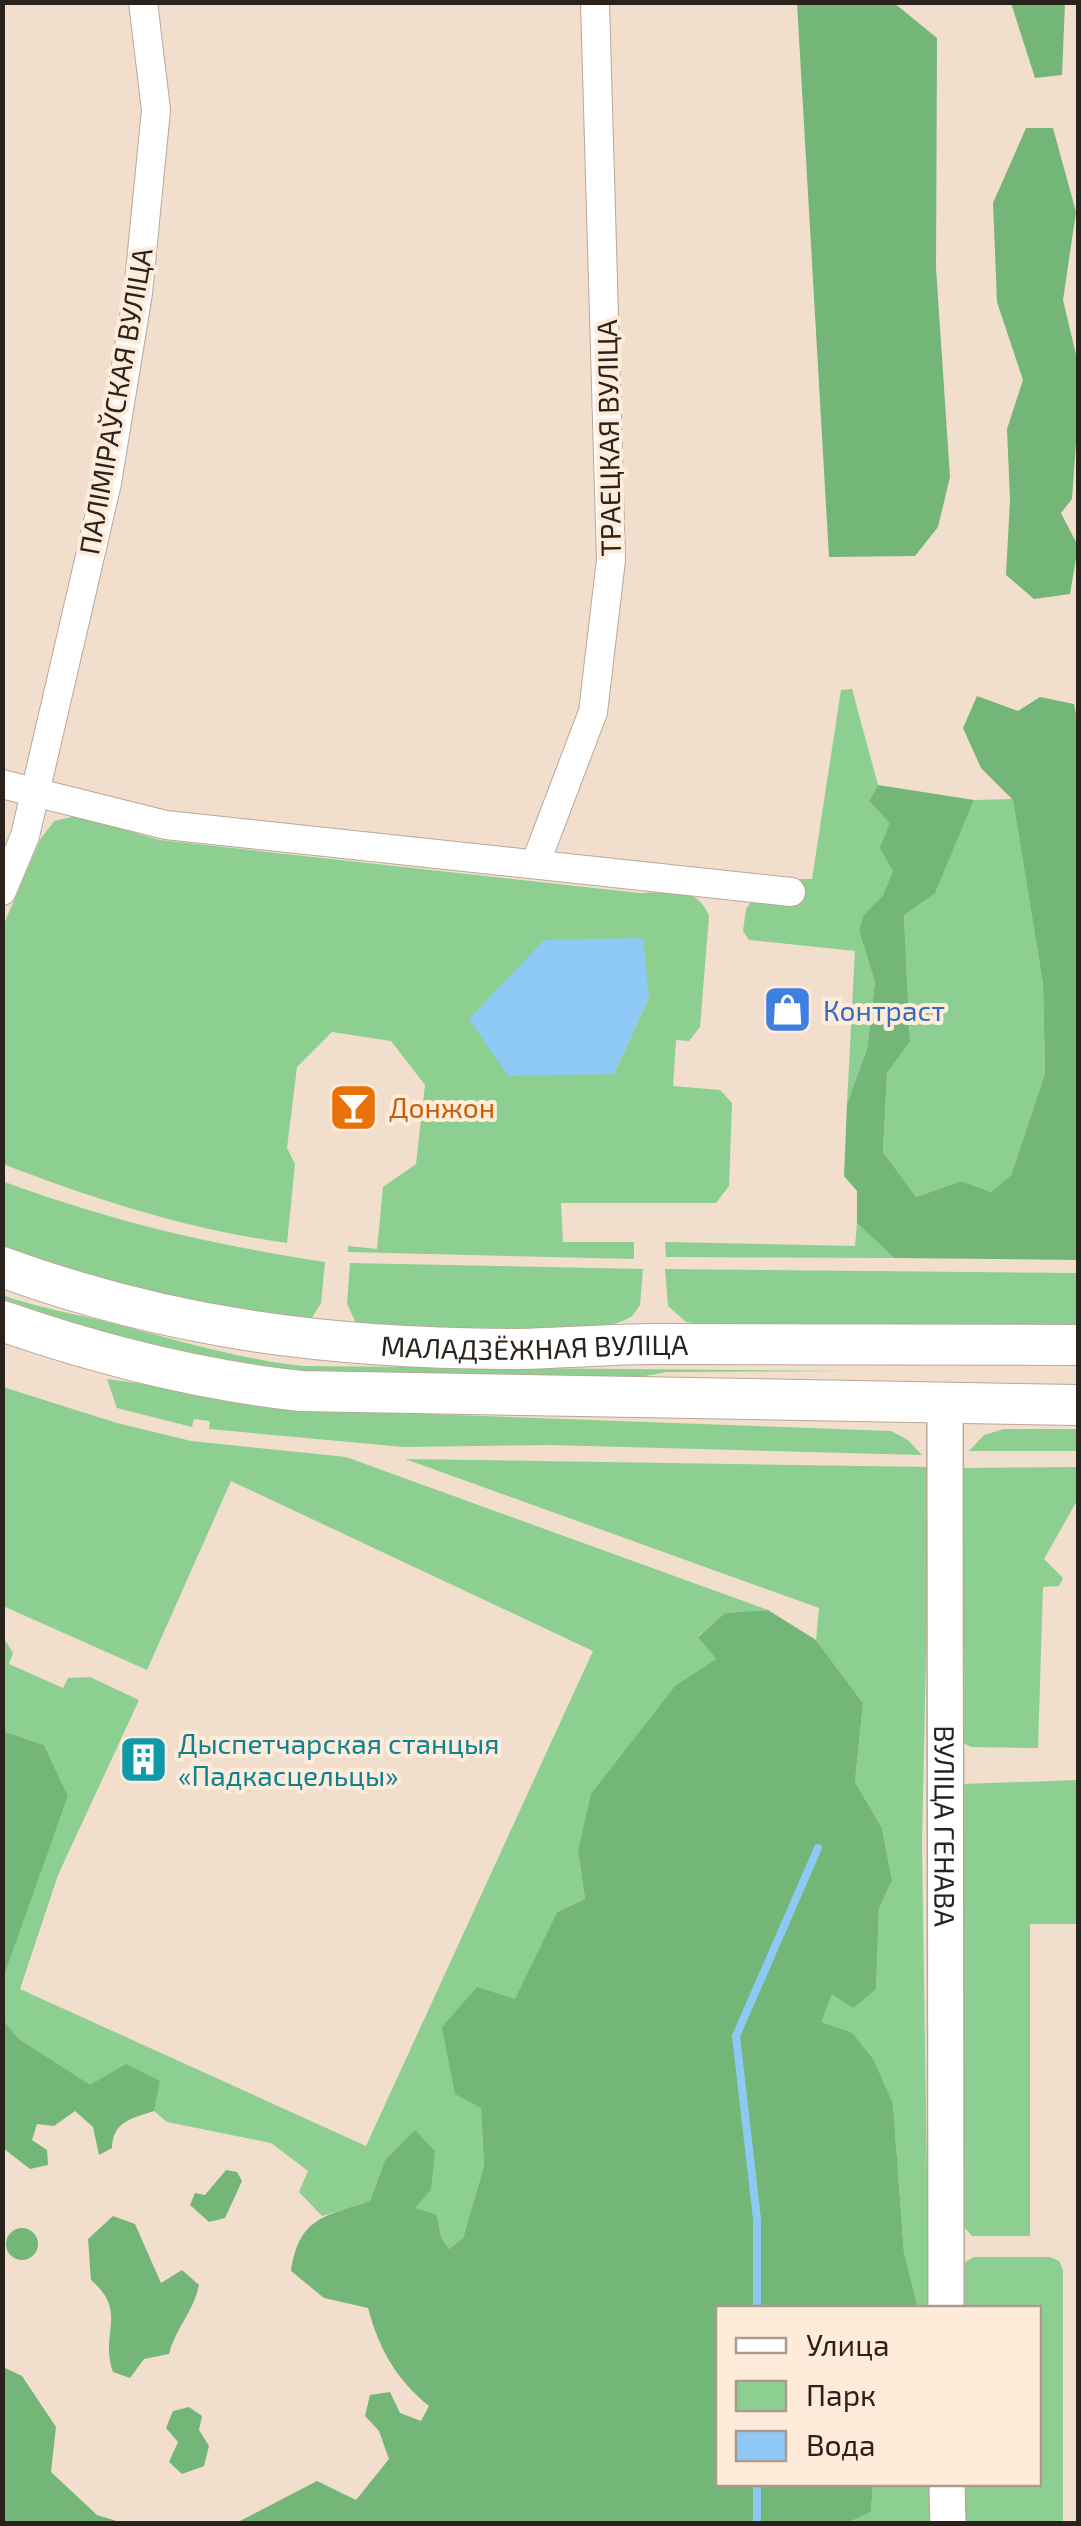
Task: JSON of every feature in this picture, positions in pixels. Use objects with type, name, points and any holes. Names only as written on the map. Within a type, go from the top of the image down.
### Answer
[{"type":"main road","name":"МАЛАДЗЁЖНАЯ ВУЛІЦА","points":[[2,1266],[92,1300],[227,1330],[330,1342],[510,1349],[650,1344],[1078,1345]]},
{"type":"main road","name":"МАЛАДЗЁЖНАЯ ВУЛІЦА","points":[[2,1321],[85,1350],[237,1384],[301,1392],[1078,1405]]},
{"type":"main road","name":"ВУЛІЦА ГЕНАВА","points":[[944,1345],[945,1404]]},
{"type":"street","name":"ПАЛІМІРАЎСКАЯ ВУЛІЦА","points":[[2,891],[34,795],[107,483],[138,292],[156,110],[144,2]]},
{"type":"street","name":"ТРАЕЦКАЯ ВУЛІЦА","points":[[536,862],[593,712],[610,560],[595,2]]},
{"type":"street","points":[[2,784],[34,795],[166,824],[791,892]]},
{"type":"street","name":"ВУЛІЦА ГЕНАВА","points":[[945,1404],[946,2306]]},
{"type":"street","points":[[947,2486],[948,2524]]},
{"type":"green space","points":[[797,3],[894,3],[937,38],[936,268],[950,477],[938,527],[915,556],[829,557]]},
{"type":"green space","points":[[1011,3],[1065,3],[1062,75],[1035,78]]},
{"type":"green space","points":[[1026,128],[1053,128],[1076,212],[1063,300],[1077,359],[1077,428],[1072,499],[1061,513],[1078,546],[1070,594],[1034,599],[1006,575],[1010,500],[1007,429],[1023,380],[997,302],[993,203]]},
{"type":"green space","points":[[852,689],[878,785],[869,801],[891,823],[893,871],[883,895],[863,916],[859,931],[875,982],[867,1049],[847,1104],[855,951],[749,940],[743,931],[746,909],[754,898],[797,902],[799,879],[812,879],[841,690]]},
{"type":"green space","points":[[977,696],[1018,711],[1040,697],[1074,704],[1078,725],[1078,1260],[894,1258],[857,1223],[857,1191],[844,1176],[847,1104],[867,1049],[875,982],[859,931],[863,916],[883,895],[893,871],[880,848],[890,823],[869,801],[878,785],[974,800],[935,893],[904,915],[910,1041],[887,1073],[883,1152],[916,1197],[961,1181],[991,1192],[1011,1175],[1045,1073],[1043,984],[1013,800],[981,768],[963,728]]},
{"type":"green space","points":[[1013,799],[1043,984],[1045,1073],[1011,1175],[991,1192],[961,1181],[916,1197],[883,1152],[887,1073],[910,1040],[904,914],[935,892],[974,800]]},
{"type":"green space","points":[[76,816],[160,840],[639,893],[671,892],[697,899],[709,916],[700,1027],[689,1041],[676,1040],[673,1086],[720,1090],[732,1103],[729,1186],[716,1203],[561,1203],[563,1242],[634,1242],[634,1259],[348,1252],[348,1246],[377,1249],[383,1187],[416,1164],[425,1085],[391,1041],[332,1032],[297,1067],[287,1148],[295,1164],[287,1243],[142,1212],[3,1164],[3,926],[40,840],[54,821]],"holes":[[[649,997],[614,1074],[559,1073]]]},
{"type":"green space","points":[[2,1181],[162,1230],[325,1262],[321,1303],[310,1321],[299,1325],[92,1282],[3,1248]]},
{"type":"green space","points":[[857,1223],[894,1258],[666,1257],[665,1242],[855,1246]]},
{"type":"green space","points":[[350,1263],[643,1269],[640,1305],[633,1315],[613,1324],[582,1330],[501,1332],[357,1325],[347,1304]]},
{"type":"green space","points":[[665,1269],[1078,1273],[1078,1326],[700,1324],[686,1322],[668,1306]]},
{"type":"green space","points":[[2,1295],[225,1352],[302,1366],[847,1371],[667,1372],[612,1382],[239,1371],[91,1330],[3,1299]]},
{"type":"green space","points":[[107,1379],[345,1411],[891,1431],[908,1440],[922,1455],[550,1445],[404,1447],[209,1429],[210,1421],[194,1419],[192,1427],[117,1408]]},
{"type":"green space","points":[[3,1387],[117,1423],[191,1441],[346,1457],[768,1610],[726,1613],[698,1636],[716,1659],[676,1685],[578,1851],[585,1899],[557,1912],[515,2000],[481,2107],[484,2166],[463,2238],[449,2249],[441,2237],[437,2215],[415,2209],[416,2130],[385,2160],[370,2201],[322,2216],[299,2192],[308,2171],[271,2143],[167,2122],[154,2111],[159,2081],[90,2086],[19,2039],[3,2020],[2,1978],[68,1796],[44,1745],[3,1731],[3,1637],[13,1653],[9,1664],[63,1688],[68,1678],[90,1677],[139,1700],[58,1875],[20,1989],[366,2146],[593,1651],[231,1481],[147,1670],[3,1606]]},
{"type":"green space","points":[[1004,1429],[1078,1429],[1078,1451],[969,1451],[984,1435]]},
{"type":"green space","points":[[405,1459],[930,1467],[922,1843],[929,2306],[917,2306],[904,2253],[893,2104],[820,2022],[832,1993],[876,1989],[879,1909],[892,1880],[882,1828],[855,1782],[863,1703],[816,1640],[819,1608]]},
{"type":"green space","points":[[1078,1467],[1078,1499],[1044,1559],[1063,1578],[1059,1586],[1043,1587],[1038,1748],[971,1747],[963,1743],[959,1468]]},
{"type":"green space","points":[[768,1610],[816,1640],[863,1703],[855,1782],[882,1828],[892,1880],[879,1909],[876,1989],[853,2008],[832,1994],[821,2022],[852,2033],[873,2059],[893,2104],[904,2253],[917,2306],[716,2306],[716,2486],[873,2486],[871,2512],[845,2524],[236,2523],[317,2481],[356,2500],[389,2459],[379,2431],[365,2416],[370,2395],[390,2392],[400,2413],[421,2421],[429,2406],[390,2362],[368,2308],[324,2298],[291,2271],[295,2253],[300,2240],[316,2222],[370,2201],[385,2160],[415,2130],[435,2151],[431,2189],[415,2208],[437,2215],[441,2237],[449,2249],[463,2238],[484,2166],[481,2108],[455,2094],[442,2027],[477,1987],[515,1999],[557,1912],[585,1899],[578,1851],[591,1794],[676,1685],[716,1659],[698,1637],[725,1613]]},
{"type":"green space","points":[[3,1731],[44,1745],[68,1796],[3,1978]]},
{"type":"green space","points":[[1078,1780],[1078,1924],[1030,1924],[1030,2236],[972,2236],[960,2223],[962,1784]]},
{"type":"green space","points":[[3,2020],[19,2039],[90,2085],[126,2064],[160,2081],[154,2111],[125,2122],[116,2132],[112,2148],[99,2155],[93,2127],[75,2111],[54,2126],[37,2124],[32,2140],[47,2150],[48,2165],[30,2169],[3,2148]]},
{"type":"green space","points":[[226,2170],[237,2172],[242,2181],[225,2218],[209,2222],[190,2205],[195,2193],[205,2195]]},
{"type":"green space","points":[[113,2216],[135,2224],[161,2283],[182,2270],[199,2285],[169,2354],[144,2359],[130,2378],[113,2372],[109,2303],[91,2280],[88,2239]]},
{"type":"green space","points":[[22,2228],[34,2232],[38,2244],[34,2256],[22,2260],[10,2256],[6,2244],[10,2232]]},
{"type":"green space","points":[[974,2257],[1050,2257],[1059,2261],[1063,2270],[1063,2523],[961,2524],[961,2486],[1041,2486],[1041,2306],[961,2306],[965,2262]]},
{"type":"green space","points":[[3,2367],[22,2376],[56,2427],[51,2472],[97,2515],[123,2523],[3,2523]]},
{"type":"green space","points":[[189,2407],[202,2416],[199,2430],[209,2446],[204,2466],[182,2474],[169,2462],[178,2442],[166,2428],[173,2411]]},
{"type":"green space","points":[[873,2486],[931,2486],[931,2523],[845,2524],[871,2512]]},
{"type":"water","points":[[643,938],[649,997],[614,1074],[508,1076],[469,1019],[544,940]]},
{"type":"waterway","points":[[757,2306],[757,2219],[736,2036],[818,1848]]},
{"type":"waterway","points":[[757,2486],[757,2524]]},
{"type":"place","name":"Контраст","points":[[788,1010]]},
{"type":"place","name":"Донжон","points":[[354,1107]]},
{"type":"place","name":"Дыспетчарская станцыя «Падкасцельцы»","points":[[143,1759]]}]
